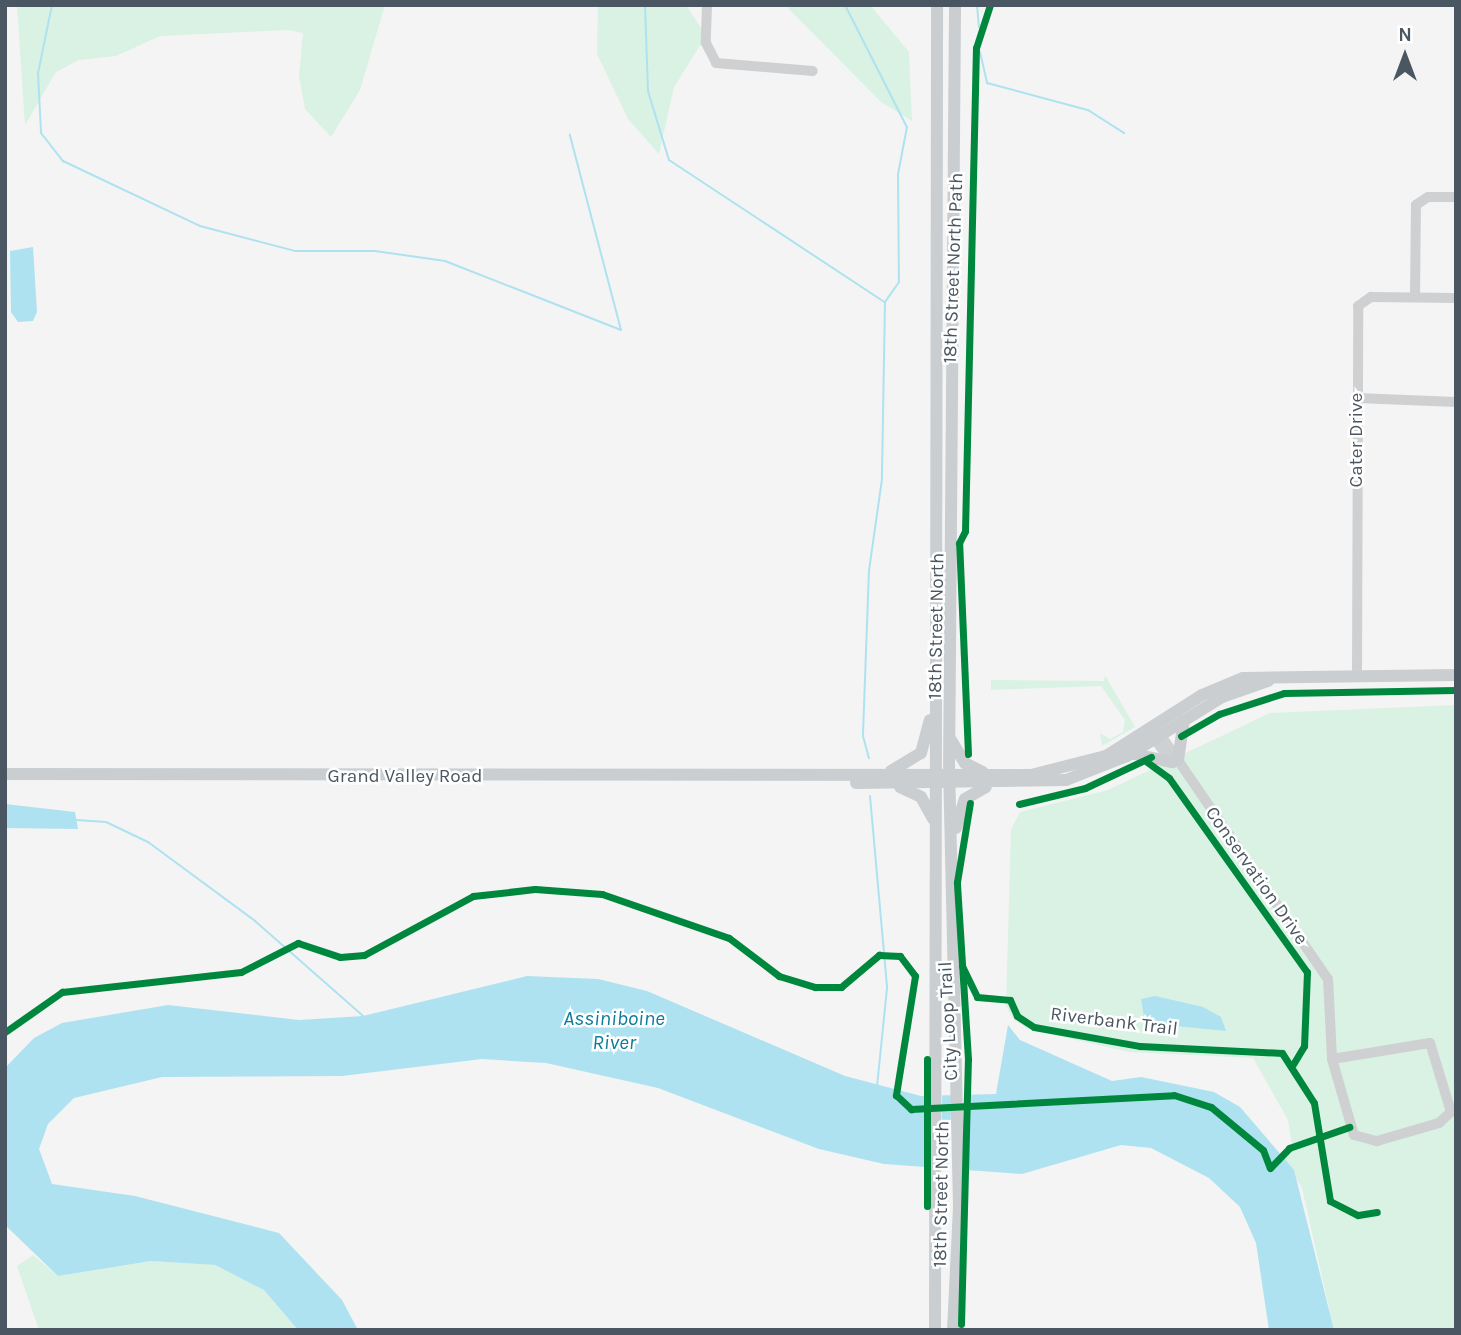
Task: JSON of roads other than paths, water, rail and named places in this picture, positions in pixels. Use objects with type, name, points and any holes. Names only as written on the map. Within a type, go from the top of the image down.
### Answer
[{"type":"main road","name":"18th Street North","points":[[937,5],[936,624],[959,1059],[959,1206],[953,1330]]},
{"type":"main road","points":[[955,5],[955,30]]},
{"type":"main road","name":"18th Street North","points":[[935,1330],[936,840],[949,724],[949,270],[955,30]]},
{"type":"main road","points":[[860,775],[905,766],[925,744],[936,624]]},
{"type":"main road","points":[[1127,756],[1155,732],[1220,686],[1255,676],[1456,675]]},
{"type":"main road","points":[[951,887],[961,806],[975,791],[1005,780],[1092,762],[1186,718],[1236,691],[1300,676]]},
{"type":"main road","points":[[943,780],[1066,779],[1127,756],[1152,753],[1175,761],[1186,718]]},
{"type":"main road","points":[[949,724],[953,747],[965,763],[1005,780]]},
{"type":"main road","name":"Grand Valley Road","points":[[5,774],[804,779],[879,784],[943,780]]},
{"type":"main road","name":"Grand Valley Road","points":[[804,779],[860,775],[943,780]]},
{"type":"main road","points":[[879,784],[921,797],[936,840]]},
{"type":"street","points":[[707,5],[706,43],[716,63],[813,71]]},
{"type":"street","points":[[937,30],[955,30]]},
{"type":"street","points":[[1415,297],[1416,205],[1428,197],[1456,197]]},
{"type":"street","name":"Cater Drive","points":[[1357,675],[1359,302],[1415,297],[1456,298]]},
{"type":"street","points":[[1357,398],[1456,402]]},
{"type":"street","name":"Conservation Drive","points":[[1155,732],[1328,979],[1332,1059],[1349,1127],[1362,1141],[1431,1126],[1451,1112],[1430,1042],[1332,1059]]},
{"type":"water","points":[[33,247],[37,312],[33,321],[18,322],[11,312],[10,251]]},
{"type":"water","points":[[5,804],[75,812],[78,829],[5,828]]},
{"type":"water","name":"Assiniboine River","points":[[527,976],[598,979],[647,991],[845,1076],[921,1096],[996,1094],[1008,1025],[1020,1040],[1112,1081],[1141,1077],[1214,1092],[1240,1107],[1294,1170],[1334,1330],[1269,1330],[1256,1243],[1240,1207],[1209,1178],[1151,1148],[1121,1145],[1022,1174],[884,1164],[819,1149],[658,1088],[546,1063],[482,1059],[342,1076],[162,1077],[74,1098],[48,1124],[39,1149],[52,1184],[135,1196],[279,1233],[342,1300],[358,1330],[298,1330],[264,1290],[215,1265],[151,1261],[58,1276],[5,1225],[5,1068],[34,1038],[62,1023],[168,1005],[299,1020],[363,1016]]},
{"type":"water","points":[[1155,996],[1203,1007],[1221,1017],[1226,1031],[1145,1023],[1141,999]]},
{"type":"waterway","points":[[52,5],[38,73],[41,133],[63,161],[200,226],[295,251],[375,251],[445,261],[621,330],[570,135]]},
{"type":"waterway","points":[[645,5],[648,91],[669,160],[884,302]]},
{"type":"waterway","points":[[845,5],[907,127],[898,174],[899,282],[885,302],[882,479],[869,570],[863,736],[869,758]]},
{"type":"waterway","points":[[977,5],[979,27]]},
{"type":"waterway","points":[[980,52],[987,83],[1088,110],[1124,133]]},
{"type":"waterway","points":[[870,796],[887,988],[877,1087]]},
{"type":"waterway","points":[[76,820],[106,822],[148,842],[255,921],[363,1016]]}]
